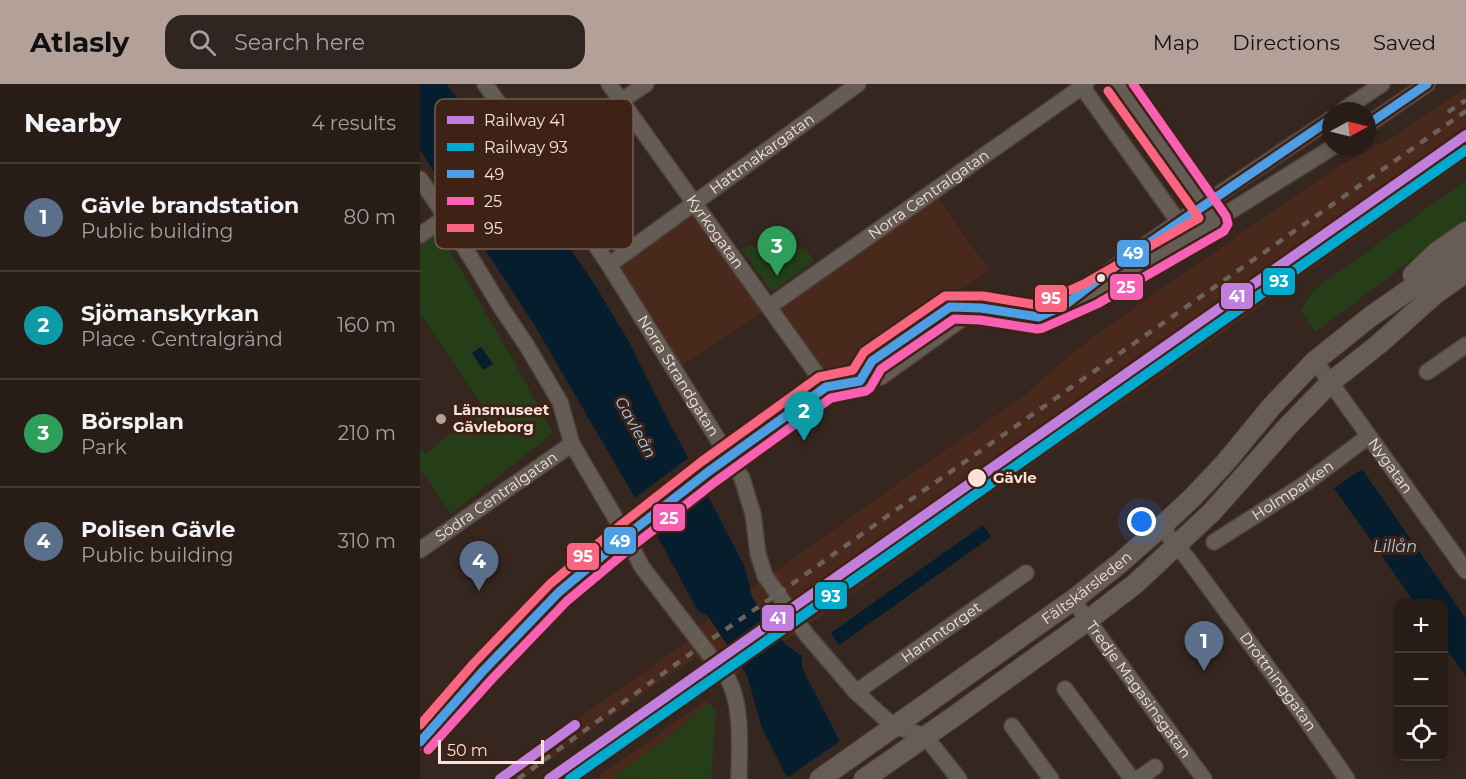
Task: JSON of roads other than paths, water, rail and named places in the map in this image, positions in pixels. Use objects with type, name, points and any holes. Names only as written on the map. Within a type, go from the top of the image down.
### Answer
[{"type":"main road","points":[[1370,317],[1437,252],[1466,232]]},
{"type":"main road","name":"Fältskärsleden","points":[[820,779],[1073,600],[1120,563],[1192,498],[1225,463],[1272,406],[1315,361],[1370,317],[1466,250]]},
{"type":"main road","name":"Fältskärsleden","points":[[864,779],[952,718],[1135,584],[1226,496],[1288,426],[1331,382],[1435,294],[1466,272]]},
{"type":"main road","points":[[1378,344],[1466,289]]},
{"type":"street","name":"Norra Strandgatan","points":[[485,84],[495,99]]},
{"type":"street","name":"Kyrkogatan","points":[[609,84],[620,99]]},
{"type":"street","points":[[624,99],[646,84]]},
{"type":"street","name":"Hattmakargatan","points":[[633,247],[858,84]]},
{"type":"street","points":[[1118,84],[1216,222]]},
{"type":"street","points":[[1376,119],[1427,84]]},
{"type":"street","points":[[1083,85],[1189,237]]},
{"type":"street","name":"Norra Centralgatan","points":[[770,306],[1083,85]]},
{"type":"street","points":[[1355,102],[1380,85],[1395,107]]},
{"type":"street","name":"Kyrkogatan","points":[[633,118],[824,384]]},
{"type":"street","points":[[1065,305],[1178,222],[1322,125]]},
{"type":"street","points":[[420,742],[483,671],[559,592],[702,476],[813,396],[824,384],[860,381],[872,361],[950,307],[981,308],[1039,317],[1091,294],[1216,222],[1322,153]]},
{"type":"street","points":[[420,179],[435,201]]},
{"type":"street","points":[[420,235],[435,225]]},
{"type":"street","points":[[465,249],[560,402],[572,444],[642,567],[733,687],[737,706],[739,779]]},
{"type":"street","name":"Norra Strandgatan","points":[[598,249],[742,478],[753,514],[758,554],[765,576],[806,634],[856,692],[894,726]]},
{"type":"street","name":"Hattmakargatan","points":[[609,265],[631,249]]},
{"type":"street","points":[[1427,372],[1466,345]]},
{"type":"street","name":"Nygatan","points":[[1315,361],[1369,436],[1460,550],[1466,571]]},
{"type":"street","name":"Holmparken","points":[[1214,542],[1306,483],[1369,436]]},
{"type":"street","name":"Södra Centralgatan","points":[[420,550],[572,444]]},
{"type":"street","name":"Drottninggatan","points":[[1161,527],[1177,545],[1302,714],[1347,779]]},
{"type":"street","name":"Hamntorget","points":[[856,692],[1026,573]]},
{"type":"street","name":"Tredje Magasinsgatan","points":[[1073,600],[1204,779]]},
{"type":"street","points":[[1065,689],[1132,779]]},
{"type":"street","points":[[894,726],[925,736],[959,779]]},
{"type":"street","points":[[1012,726],[1051,779]]},
{"type":"street","points":[[1138,779],[1155,767]]},
{"type":"water","points":[[420,84],[446,84],[458,99],[435,99],[435,173],[420,150]]},
{"type":"water","name":"Gavleån","points":[[485,249],[570,249],[629,342],[745,567],[752,597],[786,645],[802,656],[802,668],[859,779],[788,779],[762,728],[747,675],[708,616],[698,611],[659,539],[532,321]]},
{"type":"water","points":[[481,347],[493,364],[483,370],[472,353]]},
{"type":"water","name":"Lillån","points":[[1362,469],[1466,619],[1466,677],[1448,651],[1448,599],[1412,599],[1334,488]]},
{"type":"water","points":[[983,525],[991,537],[839,645],[831,633]]},
{"type":"railway","points":[[1448,112],[1466,100]]},
{"type":"railway","points":[[518,779],[694,651],[1466,111]]},
{"type":"rail line","name":"41","points":[[549,779],[1466,135]]},
{"type":"rail line","name":"93","points":[[570,779],[1466,150]]},
{"type":"rail line","name":"41","points":[[500,779],[575,725]]},
{"type":"place","name":"Börsplan","points":[[777,276]]},
{"type":"place","name":"Länsmuseet Gävleborg","points":[[441,419]]},
{"type":"place","name":"Sjömanskyrkan","points":[[804,441]]},
{"type":"place","name":"Gävle","points":[[977,478]]},
{"type":"place","name":"Polisen Gävle","points":[[479,591]]},
{"type":"place","name":"Gävle brandstation","points":[[1204,671]]}]
